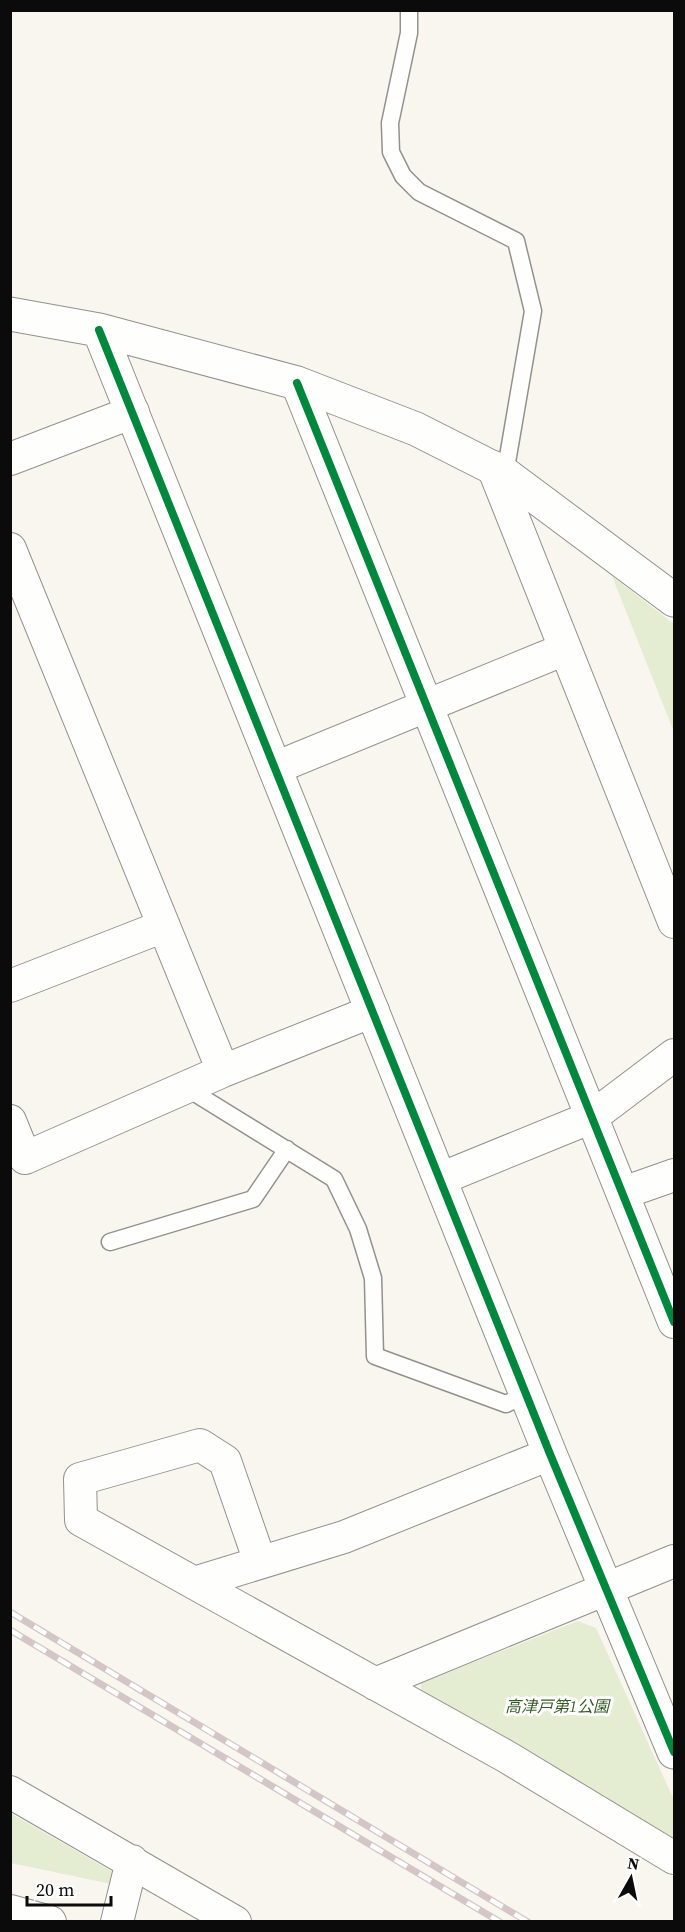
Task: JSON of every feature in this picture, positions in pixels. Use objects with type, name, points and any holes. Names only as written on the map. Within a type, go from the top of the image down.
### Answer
[{"type":"street","points":[[10,314],[99,330],[297,383],[416,429],[499,470],[675,600]]},
{"type":"street","points":[[99,330],[550,1454],[675,1752]]},
{"type":"street","points":[[297,383],[675,1322]]},
{"type":"street","points":[[10,459],[132,412]]},
{"type":"street","points":[[499,470],[565,648],[675,922]]},
{"type":"street","points":[[10,549],[223,1071]]},
{"type":"street","points":[[275,768],[565,648]]},
{"type":"street","points":[[14,976],[164,926]]},
{"type":"street","points":[[10,1121],[25,1158],[185,1087],[373,1011]]},
{"type":"street","points":[[440,1179],[592,1117],[675,1055]]},
{"type":"street","points":[[623,1193],[675,1175]]},
{"type":"street","points":[[260,1562],[225,1461],[200,1445],[80,1479],[81,1520],[507,1757],[675,1858]]},
{"type":"street","points":[[194,1583],[344,1537],[550,1454]]},
{"type":"street","points":[[375,1684],[675,1561]]},
{"type":"street","points":[[10,1792],[235,1922]]},
{"type":"street","points":[[117,1922],[132,1861]]},
{"type":"street","points":[[10,1911],[50,1922]]},
{"type":"lane","points":[[409,10],[409,33],[390,123],[391,152],[403,176],[419,192],[516,241],[533,311],[499,470]]},
{"type":"lane","points":[[185,1087],[334,1179],[358,1229],[373,1278],[375,1356],[506,1404],[526,1394]]},
{"type":"lane","points":[[110,1242],[253,1199],[287,1149]]},
{"type":"green space","points":[[612,576],[674,624],[674,732]]},
{"type":"green space","name":"高津戸第1公園","points":[[578,1621],[596,1628],[674,1800],[674,1856],[422,1706],[421,1683]]},
{"type":"green space","points":[[10,1813],[113,1872],[111,1884],[11,1863]]},
{"type":"railway","points":[[10,1612],[528,1922]]},
{"type":"railway","points":[[10,1630],[500,1922]]},
{"type":"cycle path","points":[[99,330],[550,1454],[674,1752]]},
{"type":"cycle path","points":[[297,383],[674,1322]]}]
